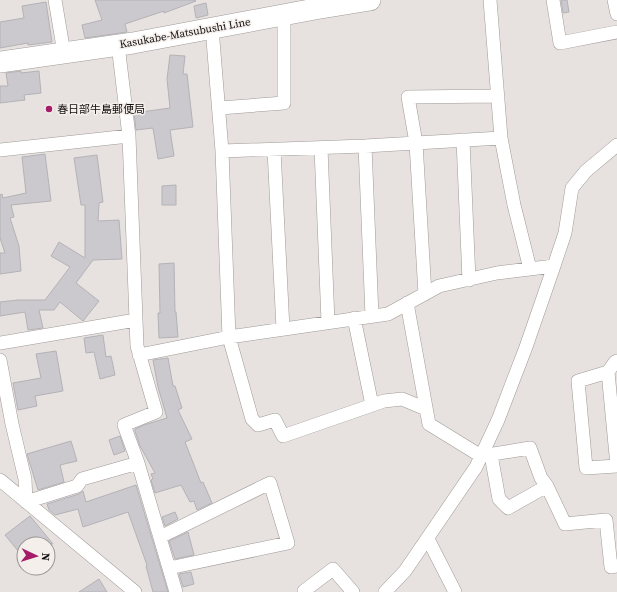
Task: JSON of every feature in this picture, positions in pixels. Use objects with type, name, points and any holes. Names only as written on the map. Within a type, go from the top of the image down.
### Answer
[{"type":"main road","name":"Kasukabe-Matsubushi Line","points":[[0,62],[118,45],[284,14],[370,0]]},
{"type":"street","points":[[55,0],[64,53]]},
{"type":"street","points":[[490,0],[501,138],[514,205],[530,269]]},
{"type":"street","points":[[553,0],[560,43],[617,32]]},
{"type":"street","points":[[614,0],[617,14]]},
{"type":"street","points":[[220,108],[284,103],[284,14]]},
{"type":"street","points":[[212,28],[220,108],[229,337],[252,419],[258,425],[275,420],[283,436],[384,401],[402,399],[426,409]]},
{"type":"street","points":[[118,45],[128,136],[137,346],[156,412],[124,425],[138,462],[176,592]]},
{"type":"street","points":[[425,294],[416,143],[408,97],[498,96]]},
{"type":"street","points":[[0,150],[128,136]]},
{"type":"street","points":[[222,151],[365,146],[501,138]]},
{"type":"street","points":[[463,140],[469,280]]},
{"type":"street","points":[[385,592],[405,571],[476,467],[486,456],[565,233],[572,188],[586,170],[617,144]]},
{"type":"street","points":[[365,146],[372,316]]},
{"type":"street","points":[[321,148],[328,322]]},
{"type":"street","points":[[274,150],[283,329]]},
{"type":"street","points":[[139,355],[229,337],[388,314],[439,286],[554,266]]},
{"type":"street","points":[[407,303],[429,424],[486,456],[530,448],[541,478],[547,486],[565,524],[606,520],[611,567],[617,566]]},
{"type":"street","points":[[354,318],[372,405]]},
{"type":"street","points":[[0,343],[136,320]]},
{"type":"street","points":[[0,360],[12,424],[25,479],[26,502]]},
{"type":"street","points":[[608,372],[617,466],[586,468],[578,381],[608,372],[615,362],[617,362]]},
{"type":"street","points":[[486,456],[498,498],[508,508],[547,486]]},
{"type":"street","points":[[26,502],[77,486],[82,479],[138,462]]},
{"type":"street","points":[[0,480],[135,592]]},
{"type":"street","points":[[160,537],[270,483],[288,543],[169,568]]},
{"type":"street","points":[[428,539],[455,592]]},
{"type":"street","points":[[305,592],[304,591],[332,569],[353,592]]},
{"type":"building","points":[[95,0],[196,1],[164,13],[164,11],[125,24],[127,32],[85,38],[82,25],[102,20]]},
{"type":"building","points":[[561,0],[567,0],[569,12],[563,13]]},
{"type":"building","points":[[46,2],[52,42],[28,45],[28,43],[0,48],[0,22],[24,18],[22,6]]},
{"type":"building","points":[[206,3],[208,15],[196,18],[194,6]]},
{"type":"building","points":[[170,55],[185,56],[183,74],[187,74],[193,127],[170,130],[174,156],[158,159],[153,128],[136,130],[134,113],[170,108],[167,79]]},
{"type":"building","points":[[21,71],[21,73],[39,71],[41,93],[24,95],[25,100],[0,103],[0,86],[8,86],[6,73]]},
{"type":"building","points":[[45,154],[51,201],[11,205],[14,217],[10,218],[19,246],[21,271],[0,274],[0,253],[5,253],[0,238],[0,195],[2,194],[3,198],[26,193],[22,157]]},
{"type":"building","points":[[97,155],[103,202],[99,203],[98,221],[119,220],[122,259],[93,260],[76,283],[99,301],[83,321],[60,302],[54,310],[39,310],[43,328],[28,330],[25,312],[0,316],[0,302],[45,300],[70,267],[51,256],[59,242],[85,258],[85,205],[81,205],[74,158]]},
{"type":"building","points":[[176,185],[176,205],[162,205],[162,186]]},
{"type":"building","points":[[174,263],[175,312],[178,337],[159,338],[159,264]]},
{"type":"building","points":[[103,335],[106,357],[111,356],[115,375],[100,379],[94,352],[86,353],[84,338]]},
{"type":"building","points":[[56,351],[63,391],[35,396],[37,406],[18,410],[13,383],[41,378],[36,354]]},
{"type":"building","points":[[168,358],[173,386],[175,386],[182,408],[178,410],[192,439],[185,442],[201,483],[203,482],[212,503],[197,510],[194,501],[190,502],[181,485],[155,493],[151,480],[153,479],[151,474],[155,473],[140,446],[135,431],[135,429],[144,425],[167,418],[158,387],[153,360]]},
{"type":"building","points":[[120,436],[125,451],[114,455],[109,440]]},
{"type":"building","points":[[71,441],[77,461],[60,465],[64,482],[38,490],[27,454]]},
{"type":"building","points":[[136,485],[168,592],[153,592],[147,565],[128,512],[83,527],[78,509],[55,515],[49,510],[47,504],[79,494],[83,491],[86,502]]},
{"type":"building","points":[[175,512],[178,519],[165,526],[162,517]]},
{"type":"building","points":[[30,516],[46,536],[16,536],[16,548],[5,535]]},
{"type":"building","points":[[188,532],[194,555],[175,559],[169,541]]},
{"type":"building","points":[[191,572],[194,584],[183,587],[179,574]]},
{"type":"building","points":[[99,579],[107,592],[79,592]]},
{"type":"place","name":"春日部牛島郵便局","points":[[49,109]]}]
